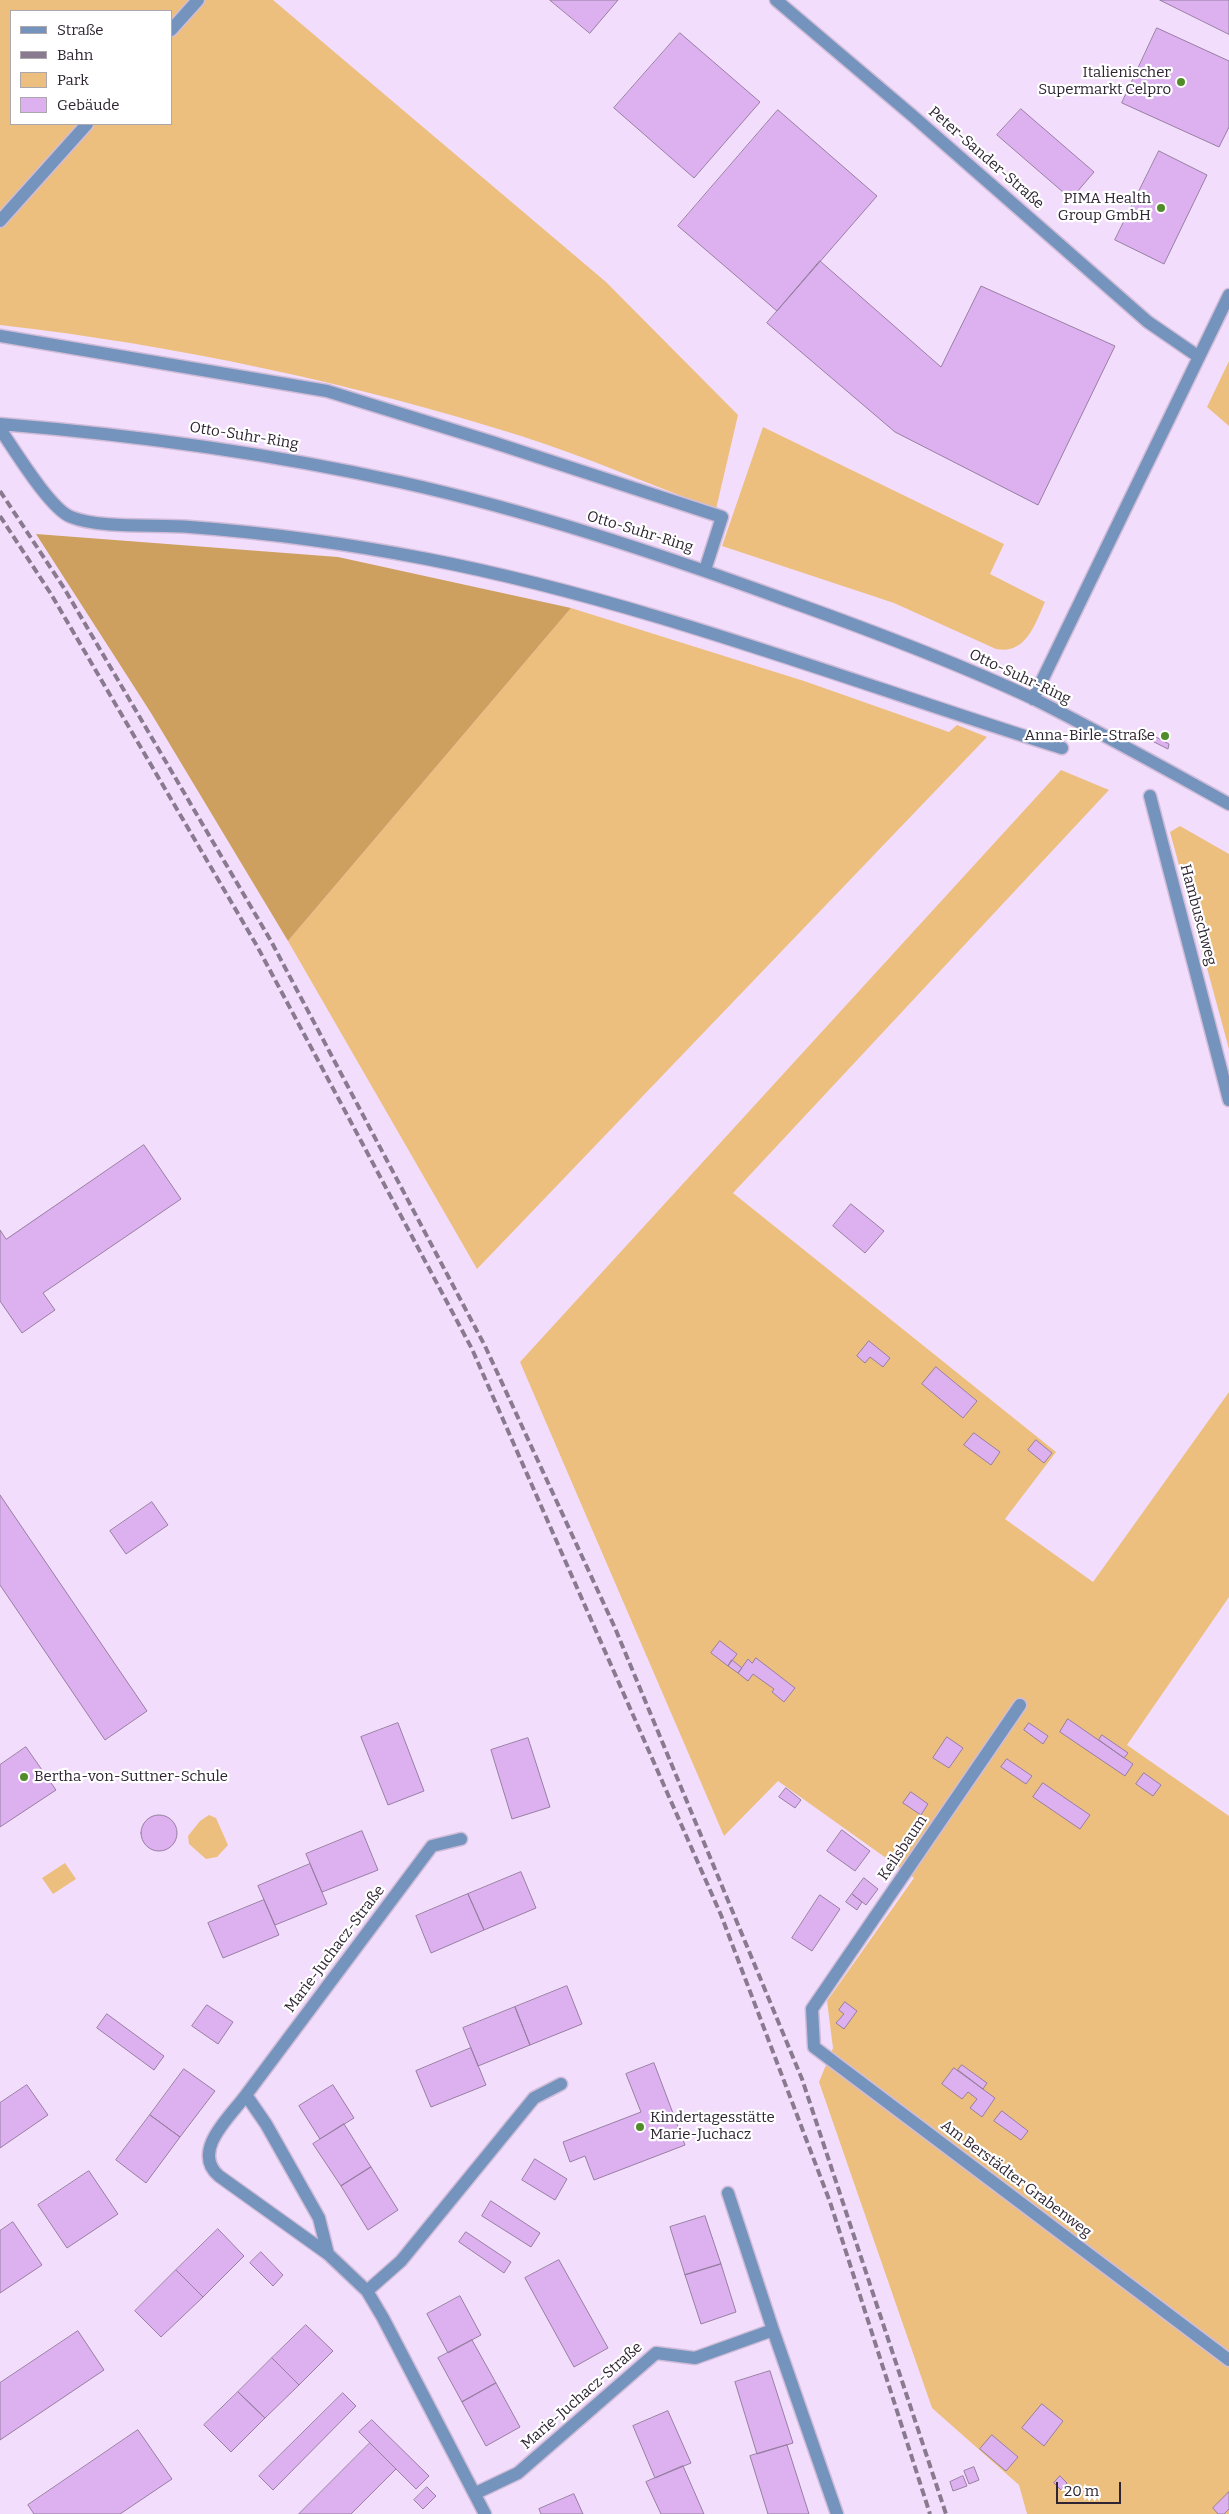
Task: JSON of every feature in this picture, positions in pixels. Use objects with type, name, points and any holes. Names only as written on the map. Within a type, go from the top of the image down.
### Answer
[{"type":"street","points":[[172,29],[198,0]]},
{"type":"street","name":"Peter-Sander-Straße","points":[[776,0],[914,117],[1148,322],[1199,357]]},
{"type":"street","points":[[0,221],[86,125]]},
{"type":"street","points":[[1033,699],[1229,294]]},
{"type":"street","points":[[0,336],[327,391],[722,517],[705,570]]},
{"type":"street","name":"Otto-Suhr-Ring","points":[[0,424],[229,449],[402,483],[536,517],[705,570],[907,644],[1033,699],[1229,804]]},
{"type":"street","points":[[0,429],[55,506],[70,517],[97,523],[189,527],[366,547],[501,574],[697,629],[1062,748]]},
{"type":"street","name":"Hambuschweg","points":[[1150,796],[1229,1100]]},
{"type":"street","name":"Keilsbaum","points":[[812,2009],[1020,1705]]},
{"type":"street","name":"Marie-Juchacz-Straße","points":[[461,1839],[432,1846],[211,2142],[208,2155],[211,2167],[219,2176],[328,2254],[367,2291],[485,2514]]},
{"type":"street","name":"Am Berstädter Grabenweg","points":[[812,2009],[814,2047],[1229,2360]]},
{"type":"street","points":[[367,2291],[401,2261],[534,2098],[561,2084]]},
{"type":"street","points":[[246,2095],[266,2124],[319,2218],[328,2254]]},
{"type":"street","points":[[728,2193],[837,2514]]},
{"type":"street","name":"Marie-Juchacz-Straße","points":[[476,2494],[518,2473],[656,2353],[695,2358],[773,2330]]},
{"type":"green space","points":[[0,0],[273,0],[606,282],[738,415],[716,509],[546,444],[393,399],[263,368],[132,343],[0,325]]},
{"type":"green space","points":[[1229,361],[1229,426],[1207,407]]},
{"type":"green space","points":[[763,427],[1004,544],[990,574],[1045,602],[1028,636],[1015,647],[1006,650],[996,649],[894,603],[722,546]]},
{"type":"green space","points":[[571,608],[804,681],[949,732],[957,725],[987,737],[477,1269],[288,941]]},
{"type":"green space","points":[[1061,770],[1109,790],[733,1193],[1056,1452],[1005,1519],[1093,1582],[1229,1392],[1229,1597],[1127,1745],[1229,1816],[1229,2514],[1027,2514],[1019,2485],[932,2408],[819,2082],[833,2048],[827,2001],[914,1878],[778,1781],[724,1836],[520,1362]]},
{"type":"green space","points":[[1180,826],[1229,854],[1229,1049],[1170,832]]},
{"type":"green space","points":[[209,1815],[216,1818],[228,1845],[217,1857],[206,1859],[189,1844],[188,1836],[200,1821]]},
{"type":"green space","points":[[65,1863],[76,1879],[53,1894],[42,1878]]},
{"type":"shaded area","points":[[36,534],[338,557],[571,608],[288,941],[151,713]]},
{"type":"building","points":[[550,0],[618,0],[590,33]]},
{"type":"building","points":[[1160,0],[1229,0],[1229,34]]},
{"type":"building","name":"Italienischer Supermarkt Celpro","points":[[1157,28],[1229,61],[1229,127],[1219,147],[1122,103]]},
{"type":"building","points":[[680,33],[760,102],[694,178],[614,108]]},
{"type":"building","points":[[1021,109],[1094,172],[1071,199],[997,135]]},
{"type":"building","points":[[778,110],[877,196],[777,311],[678,226]]},
{"type":"building","name":"PIMA Health Group GmbH","points":[[1159,151],[1207,175],[1164,264],[1115,240]]},
{"type":"building","points":[[820,261],[941,367],[981,286],[1115,346],[1038,505],[895,432],[767,323]]},
{"type":"building","points":[[1156,737],[1169,744],[1168,749],[1154,742]]},
{"type":"building","points":[[144,1145],[181,1199],[43,1293],[55,1310],[22,1333],[0,1301],[0,1230],[6,1239]]},
{"type":"building","points":[[851,1204],[884,1231],[865,1253],[833,1226]]},
{"type":"building","points":[[869,1341],[890,1358],[883,1367],[870,1357],[865,1363],[857,1356]]},
{"type":"building","points":[[936,1367],[977,1401],[963,1418],[922,1384]]},
{"type":"building","points":[[974,1433],[1000,1452],[991,1465],[964,1445]]},
{"type":"building","points":[[1036,1440],[1052,1453],[1044,1463],[1028,1450]]},
{"type":"building","points":[[0,1495],[147,1711],[105,1740],[0,1585]]},
{"type":"building","points":[[152,1502],[168,1525],[126,1554],[110,1531]]},
{"type":"building","points":[[720,1641],[737,1654],[728,1666],[711,1653]]},
{"type":"building","points":[[756,1658],[795,1688],[784,1702],[772,1692],[774,1689],[753,1674],[748,1681],[738,1673],[748,1659],[752,1663]]},
{"type":"building","points":[[732,1660],[742,1668],[738,1673],[728,1666]]},
{"type":"building","points":[[1068,1719],[1133,1764],[1125,1776],[1060,1732]]},
{"type":"building","points":[[398,1723],[424,1791],[388,1805],[361,1737]]},
{"type":"building","points":[[1029,1723],[1048,1736],[1043,1744],[1024,1730]]},
{"type":"building","points":[[1102,1735],[1128,1753],[1124,1758],[1099,1740]]},
{"type":"building","points":[[947,1737],[963,1748],[949,1768],[933,1758]]},
{"type":"building","points":[[528,1738],[550,1807],[512,1819],[491,1750]]},
{"type":"building","name":"Bertha-von-Suttner-Schule","points":[[26,1747],[56,1790],[0,1827],[0,1765]]},
{"type":"building","points":[[1007,1759],[1032,1776],[1026,1784],[1001,1767]]},
{"type":"building","points":[[1144,1773],[1161,1785],[1153,1796],[1136,1784]]},
{"type":"building","points":[[1043,1783],[1090,1815],[1080,1829],[1033,1797]]},
{"type":"building","points":[[786,1788],[801,1800],[795,1808],[779,1797]]},
{"type":"building","points":[[911,1792],[928,1804],[921,1815],[903,1803]]},
{"type":"building","points":[[159,1815],[172,1820],[177,1833],[172,1846],[159,1851],[146,1846],[141,1833],[146,1820]]},
{"type":"building","points":[[842,1830],[870,1851],[855,1871],[827,1851]]},
{"type":"building","points":[[362,1831],[378,1870],[322,1892],[306,1854]]},
{"type":"building","points":[[310,1864],[327,1904],[275,1925],[258,1886]]},
{"type":"building","points":[[521,1872],[536,1908],[484,1930],[468,1894]]},
{"type":"building","points":[[864,1878],[878,1889],[866,1905],[852,1894]]},
{"type":"building","points":[[468,1894],[484,1930],[431,1953],[416,1916]]},
{"type":"building","points":[[852,1894],[862,1902],[857,1910],[846,1902]]},
{"type":"building","points":[[820,1895],[840,1909],[812,1951],[792,1938]]},
{"type":"building","points":[[264,1900],[279,1935],[223,1958],[208,1923]]},
{"type":"building","points":[[567,1986],[582,2024],[530,2045],[515,2007]]},
{"type":"building","points":[[845,2002],[857,2011],[844,2029],[836,2023],[844,2014],[839,2010]]},
{"type":"building","points":[[207,2005],[233,2022],[218,2044],[192,2026]]},
{"type":"building","points":[[515,2007],[530,2045],[478,2066],[463,2028]]},
{"type":"building","points":[[107,2014],[164,2056],[154,2070],[97,2028]]},
{"type":"building","points":[[471,2048],[486,2085],[431,2107],[416,2071]]},
{"type":"building","name":"Kindertagesstätte Marie-Juchacz","points":[[654,2063],[685,2145],[594,2180],[585,2156],[570,2162],[563,2142],[641,2112],[626,2074]]},
{"type":"building","points":[[962,2065],[987,2083],[983,2089],[958,2070]]},
{"type":"building","points":[[954,2068],[995,2098],[982,2117],[970,2108],[977,2099],[968,2092],[962,2099],[942,2084]]},
{"type":"building","points":[[184,2069],[215,2091],[180,2137],[150,2115]]},
{"type":"building","points":[[27,2085],[48,2115],[0,2148],[0,2103]]},
{"type":"building","points":[[333,2085],[354,2118],[320,2139],[299,2106]]},
{"type":"building","points":[[1002,2111],[1028,2131],[1021,2140],[994,2121]]},
{"type":"building","points":[[150,2115],[180,2137],[146,2183],[116,2160]]},
{"type":"building","points":[[344,2124],[371,2167],[341,2186],[313,2144]]},
{"type":"building","points":[[535,2159],[567,2179],[555,2200],[522,2180]]},
{"type":"building","points":[[371,2167],[398,2210],[368,2230],[341,2186]]},
{"type":"building","points":[[89,2171],[118,2214],[67,2248],[38,2205]]},
{"type":"building","points":[[491,2201],[540,2233],[531,2247],[482,2216]]},
{"type":"building","points":[[705,2216],[721,2264],[685,2275],[670,2227]]},
{"type":"building","points":[[13,2222],[42,2265],[0,2293],[0,2231]]},
{"type":"building","points":[[218,2229],[244,2256],[203,2297],[176,2270]]},
{"type":"building","points":[[466,2232],[511,2262],[504,2273],[459,2242]]},
{"type":"building","points":[[261,2252],[283,2275],[273,2286],[250,2263]]},
{"type":"building","points":[[559,2260],[608,2348],[574,2367],[525,2278]]},
{"type":"building","points":[[721,2264],[736,2312],[701,2324],[685,2275]]},
{"type":"building","points":[[176,2270],[203,2297],[161,2337],[135,2311]]},
{"type":"building","points":[[460,2296],[481,2335],[448,2353],[427,2314]]},
{"type":"building","points":[[306,2325],[333,2351],[299,2385],[272,2358]]},
{"type":"building","points":[[78,2331],[104,2370],[0,2440],[0,2383]]},
{"type":"building","points":[[472,2340],[496,2383],[462,2402],[438,2358]]},
{"type":"building","points":[[272,2358],[299,2385],[265,2418],[238,2392]]},
{"type":"building","points":[[770,2371],[793,2443],[757,2454],[735,2382]]},
{"type":"building","points":[[496,2383],[520,2427],[486,2446],[462,2402]]},
{"type":"building","points":[[238,2392],[265,2418],[231,2452],[204,2425]]},
{"type":"building","points":[[343,2393],[356,2406],[273,2490],[259,2476]]},
{"type":"building","points":[[1042,2404],[1063,2421],[1044,2446],[1022,2428]]},
{"type":"building","points":[[668,2411],[691,2463],[655,2478],[633,2426]]},
{"type":"building","points":[[372,2420],[429,2476],[416,2489],[359,2432]]},
{"type":"building","points":[[138,2430],[172,2479],[120,2514],[34,2514],[28,2505]]},
{"type":"building","points":[[992,2435],[1018,2457],[1006,2471],[980,2449]]},
{"type":"building","points":[[370,2443],[396,2469],[351,2514],[299,2514]]},
{"type":"building","points":[[787,2445],[809,2514],[768,2514],[750,2456]]},
{"type":"building","points":[[683,2466],[704,2514],[661,2514],[646,2482]]},
{"type":"building","points":[[974,2467],[979,2480],[969,2484],[964,2471]]},
{"type":"building","points":[[963,2476],[967,2486],[953,2491],[950,2482]]},
{"type":"building","points":[[1060,2476],[1067,2483],[1061,2490],[1054,2483]]},
{"type":"building","points":[[427,2487],[436,2496],[423,2509],[414,2500]]},
{"type":"building","points":[[1229,2492],[1229,2509],[1224,2514],[1218,2514],[1213,2508]]},
{"type":"building","points":[[574,2494],[583,2514],[541,2514],[539,2509]]},
{"type":"railway","points":[[0,491],[64,588],[271,941],[485,1346],[615,1628],[802,2079],[946,2514]]},
{"type":"railway","points":[[0,516],[51,594],[257,946],[472,1349],[721,1915],[830,2202],[930,2514]]},
{"type":"place","name":"Italienischer Supermarkt Celpro","points":[[1181,82]]},
{"type":"place","name":"PIMA Health Group GmbH","points":[[1161,208]]},
{"type":"place","name":"Anna-Birle-Straße","points":[[1165,736]]},
{"type":"place","name":"Bertha-von-Suttner-Schule","points":[[24,1777]]},
{"type":"place","name":"Kindertagesstätte Marie-Juchacz","points":[[640,2127]]}]
